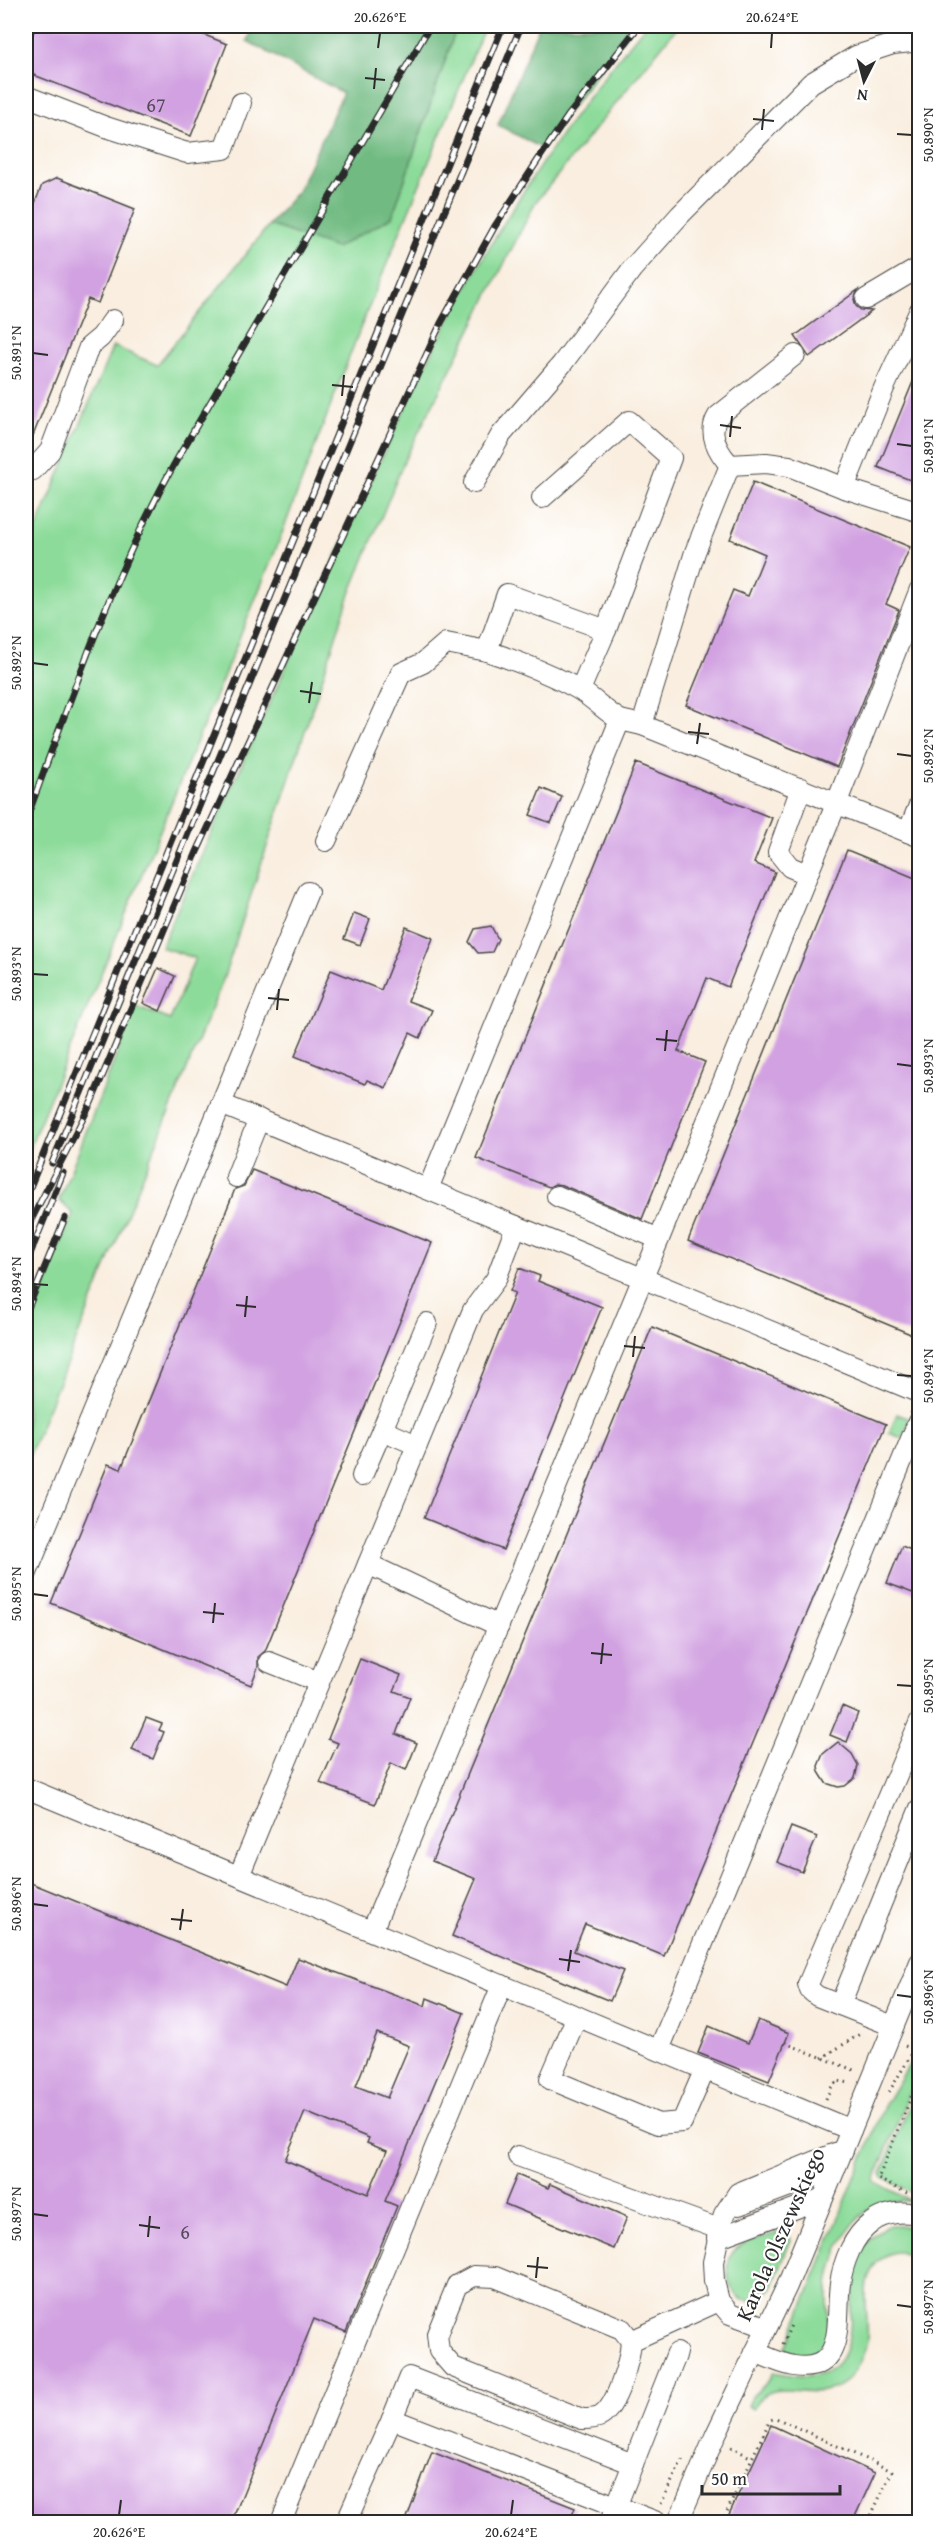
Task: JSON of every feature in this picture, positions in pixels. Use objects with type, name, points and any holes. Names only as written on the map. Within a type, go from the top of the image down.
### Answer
[{"type":"street","points":[[474,483],[501,435],[562,364],[632,269],[680,215],[811,82],[856,56],[893,44],[920,41]]},
{"type":"street","points":[[26,96],[106,127],[187,153],[224,149],[241,103]]},
{"type":"street","points":[[866,299],[920,267]]},
{"type":"street","points":[[844,488],[884,388],[920,310]]},
{"type":"street","points":[[26,470],[33,470],[50,451],[89,347],[101,337],[113,320]]},
{"type":"street","points":[[730,465],[718,449],[713,431],[714,422],[718,416],[795,355]]},
{"type":"street","points":[[542,498],[628,421],[671,458],[606,630],[580,690]]},
{"type":"street","points":[[730,465],[766,463],[789,466],[844,488],[920,512]]},
{"type":"street","points":[[642,725],[695,552],[730,465]]},
{"type":"street","points":[[372,1931],[659,1239],[837,802],[920,589]]},
{"type":"street","points":[[487,651],[507,594],[606,630]]},
{"type":"street","points":[[326,841],[401,673],[423,663],[446,643],[487,651],[556,678],[580,690],[620,720],[642,725],[914,834],[920,804]]},
{"type":"street","points":[[428,1189],[620,720]]},
{"type":"street","points":[[801,788],[778,852],[790,867],[807,874]]},
{"type":"street","points":[[26,1575],[308,892]]},
{"type":"street","points":[[221,1104],[920,1393]]},
{"type":"street","points":[[236,1177],[259,1119]]},
{"type":"street","points":[[557,1197],[659,1239]]},
{"type":"street","points":[[239,1876],[472,1310],[496,1279],[516,1226]]},
{"type":"street","points":[[362,1476],[428,1323]]},
{"type":"street","points":[[659,2050],[920,1417]]},
{"type":"street","points":[[382,1430],[417,1445]]},
{"type":"street","points":[[368,1564],[499,1626]]},
{"type":"street","points":[[269,1662],[319,1682]]},
{"type":"street","points":[[893,2026],[817,1995],[810,1990],[808,1984],[920,1721]]},
{"type":"street","points":[[26,1788],[851,2130]]},
{"type":"street","points":[[840,2005],[920,1808]]},
{"type":"street","name":"Karola Olszewskiego","points":[[678,2523],[765,2327],[787,2286],[920,1962]]},
{"type":"street","points":[[281,2523],[502,1985]]},
{"type":"street","points":[[577,2016],[550,2079],[658,2124],[682,2122],[705,2069]]},
{"type":"street","points":[[765,2327],[730,2314],[719,2301],[714,2281],[719,2230],[738,2193],[843,2150]]},
{"type":"street","points":[[518,2156],[719,2230],[826,2191]]},
{"type":"street","points":[[719,2230],[826,2191]]},
{"type":"street","points":[[755,2352],[794,2366],[812,2365],[828,2357],[835,2346],[838,2331],[841,2278],[859,2235],[876,2219],[885,2215],[908,2213],[920,2215]]},
{"type":"street","points":[[474,2276],[495,2277],[621,2329],[631,2341],[630,2356],[611,2407],[599,2417],[582,2419],[453,2367],[439,2351],[437,2334],[457,2285],[474,2276]]},
{"type":"street","points":[[631,2341],[719,2301]]},
{"type":"street","points":[[613,2514],[677,2353]]},
{"type":"street","points":[[346,2523],[409,2377],[633,2464]]},
{"type":"street","points":[[392,2419],[613,2514],[657,2523]]},
{"type":"path","points":[[822,2058],[864,2031]]},
{"type":"path","points":[[785,2043],[848,2068]]},
{"type":"path","points":[[905,2046],[920,2052]]},
{"type":"path","points":[[909,2194],[878,2179],[920,2075]]},
{"type":"path","points":[[827,2097],[837,2081],[853,2083]]},
{"type":"path","points":[[722,2523],[770,2420],[776,2418],[892,2472],[868,2523]]},
{"type":"green space","points":[[253,26],[457,26],[392,217],[336,248],[269,225],[298,191],[343,93],[247,41]]},
{"type":"green space","points":[[457,26],[485,26],[360,329],[274,554],[26,1156],[26,554],[113,346],[157,365],[269,225],[336,248],[392,217]]},
{"type":"green space","points":[[539,26],[633,26],[541,148],[498,125]]},
{"type":"green space","points":[[645,26],[678,26],[535,203],[405,459],[350,594],[223,980],[26,1463],[26,1327],[73,1214],[59,1200],[136,1006],[170,1020],[195,958],[161,947],[337,554],[443,330],[523,192],[569,124]]},
{"type":"green space","points":[[897,1414],[910,1419],[902,1438],[889,1433]]},
{"type":"green space","points":[[915,2055],[919,2055],[919,2068],[874,2181],[913,2202],[895,2201],[879,2204],[854,2223],[845,2236],[833,2268],[828,2292],[827,2340],[818,2349],[808,2354],[791,2352],[786,2348],[883,2108]]},
{"type":"green space","points":[[919,2081],[919,2196],[883,2178],[881,2174]]},
{"type":"green space","points":[[890,2225],[919,2230],[919,2243],[912,2255],[897,2252],[886,2255],[874,2266],[869,2275],[866,2296],[867,2343],[860,2362],[847,2380],[833,2389],[818,2392],[775,2391],[763,2396],[753,2409],[747,2406],[774,2372],[813,2375],[835,2366],[846,2347],[857,2266],[868,2242]]},
{"type":"green space","points":[[781,2232],[788,2233],[791,2240],[772,2287],[758,2301],[743,2300],[729,2282],[730,2258],[740,2246]]},
{"type":"building","points":[[36,26],[182,26],[227,44],[191,136],[26,72],[26,51]]},
{"type":"building","points":[[57,178],[135,209],[98,303],[88,299],[26,453],[26,226],[42,185]]},
{"type":"building","points":[[858,290],[854,299],[856,306],[861,310],[872,311],[809,357],[795,336]]},
{"type":"building","points":[[920,367],[920,484],[878,467]]},
{"type":"building","points":[[753,482],[910,547],[886,604],[899,610],[837,767],[686,705],[733,590],[748,596],[765,554],[730,539]]},
{"type":"building","points":[[636,763],[772,818],[754,863],[775,872],[728,987],[707,978],[678,1051],[705,1062],[642,1219],[562,1185],[555,1184],[549,1187],[476,1158]]},
{"type":"building","points":[[541,788],[562,797],[551,823],[530,815]]},
{"type":"building","points":[[847,850],[920,880],[920,1338],[688,1241]]},
{"type":"building","points":[[354,913],[370,919],[360,945],[344,939]]},
{"type":"building","points":[[491,926],[498,939],[492,952],[478,953],[469,942],[475,929]]},
{"type":"building","points":[[406,927],[433,938],[408,1001],[432,1010],[420,1038],[410,1033],[386,1088],[367,1080],[365,1084],[295,1056],[331,970],[381,990]]},
{"type":"building","points":[[158,968],[175,976],[160,1011],[143,1003]]},
{"type":"building","points":[[252,1170],[432,1243],[265,1651],[258,1657],[258,1667],[251,1685],[51,1603],[108,1464],[121,1469],[235,1189],[244,1186]]},
{"type":"building","points":[[519,1268],[540,1276],[538,1281],[602,1307],[503,1550],[424,1518],[515,1293],[510,1291]]},
{"type":"building","points":[[652,1327],[886,1424],[664,1956],[585,1924],[574,1951],[623,1971],[610,2001],[452,1936],[476,1879],[432,1861]]},
{"type":"building","points":[[902,1546],[920,1554],[920,1596],[887,1583]]},
{"type":"building","points":[[360,1659],[401,1675],[394,1691],[410,1697],[396,1734],[417,1743],[406,1770],[391,1763],[375,1804],[320,1783],[338,1743],[328,1739]]},
{"type":"building","points":[[842,1706],[858,1713],[847,1742],[830,1735]]},
{"type":"building","points":[[146,1718],[162,1724],[159,1730],[164,1732],[153,1759],[132,1750]]},
{"type":"building","points":[[838,1742],[852,1754],[858,1765],[855,1778],[845,1786],[838,1787],[826,1783],[818,1766],[823,1754]]},
{"type":"building","points":[[791,1827],[817,1837],[802,1872],[777,1862]]},
{"type":"building","points":[[26,1881],[286,1987],[298,1958],[425,2006],[427,1998],[464,2013],[385,2201],[397,2206],[346,2332],[314,2319],[231,2523],[26,2523]],"holes":[[[377,2033],[409,2046],[387,2098],[356,2086]],[[305,2112],[369,2138],[367,2143],[387,2151],[368,2194],[285,2160]]]},
{"type":"building","points":[[758,2020],[789,2033],[769,2081],[698,2053],[709,2026],[748,2043]]},
{"type":"building","points":[[517,2175],[548,2188],[550,2184],[627,2217],[614,2249],[505,2204]]},
{"type":"building","points":[[771,2425],[875,2473],[852,2523],[759,2523],[748,2517],[746,2523],[725,2523]]},
{"type":"building","points":[[432,2452],[575,2508],[569,2523],[405,2523]]},
{"type":"railway","points":[[26,820],[112,593],[153,504],[430,26]]},
{"type":"railway","points":[[26,1197],[503,26]]},
{"type":"railway","points":[[52,1163],[521,26]]},
{"type":"railway","points":[[26,1230],[91,1103],[196,854],[441,323],[495,226],[542,154],[568,116],[639,26]]},
{"type":"railway","points":[[26,1264],[63,1173]]},
{"type":"railway","points":[[26,1313],[65,1218]]}]
